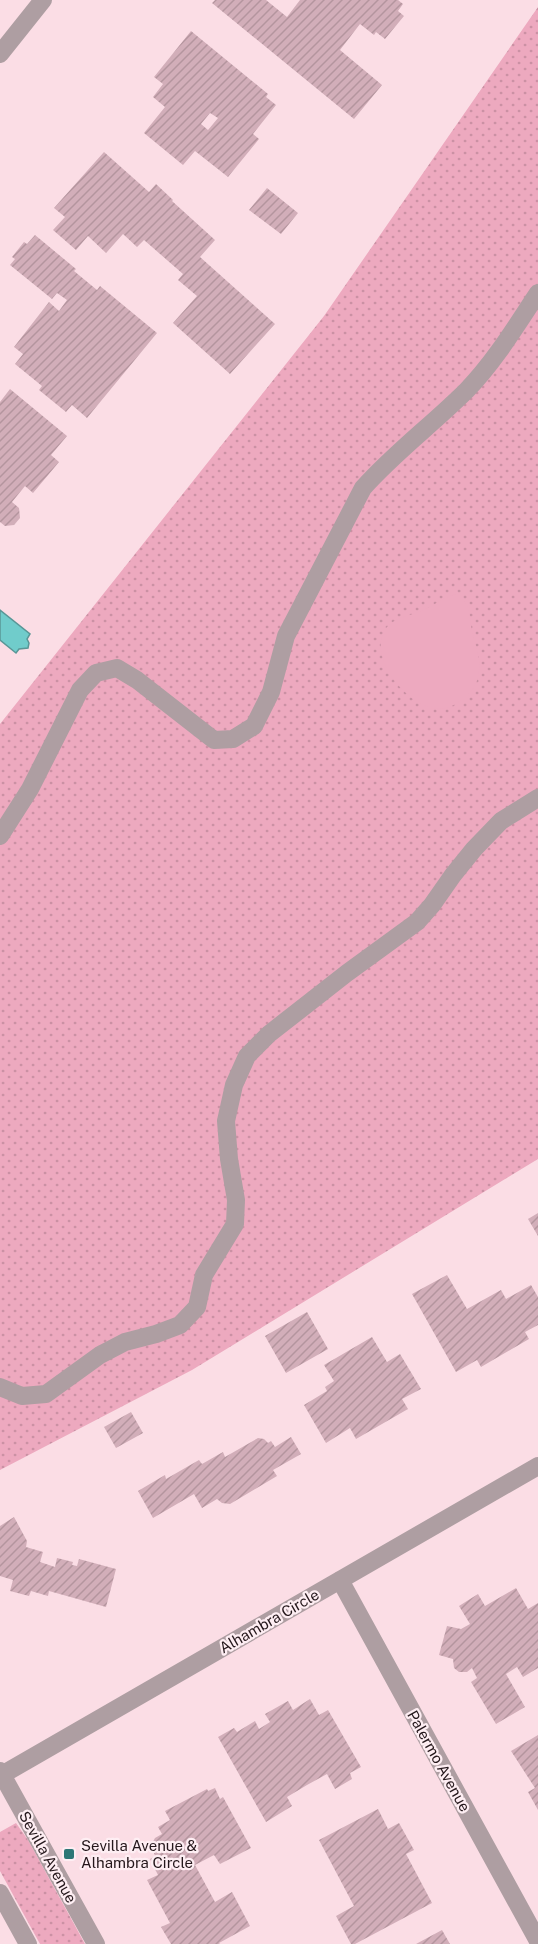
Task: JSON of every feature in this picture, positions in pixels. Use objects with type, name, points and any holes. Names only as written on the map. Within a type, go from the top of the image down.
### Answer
[{"type":"street","points":[[0,54],[43,0]]},
{"type":"street","points":[[0,836],[30,789],[80,690],[96,673],[117,668],[137,680],[214,740],[233,739],[254,726],[271,692],[286,636],[363,488],[468,388],[493,358],[538,293]]},
{"type":"street","points":[[0,1387],[22,1396],[46,1394],[100,1355],[125,1342],[180,1325],[197,1307],[204,1275],[235,1224],[236,1200],[226,1121],[234,1085],[248,1056],[287,1019],[417,922],[474,849],[501,821],[538,798]]},
{"type":"street","name":"Alhambra Circle","points":[[1,1774],[538,1466]]},
{"type":"street","name":"Palermo Avenue","points":[[340,1580],[538,1941]]},
{"type":"street","name":"Sevilla Avenue","points":[[1,1774],[96,1944]]},
{"type":"street","points":[[0,1893],[28,1944]]},
{"type":"shaded area","points":[[538,7],[538,1159],[192,1370],[0,1470],[0,724],[324,316]]},
{"type":"shaded area","points":[[458,594],[466,604],[469,613],[479,658],[478,677],[475,685],[465,697],[450,707],[440,709],[428,707],[416,701],[394,680],[382,654],[381,641],[385,630],[392,623]]},
{"type":"shaded area","points":[[16,1823],[28,1840],[85,1944],[40,1944],[0,1871],[0,1832]]},
{"type":"water","points":[[0,610],[30,634],[27,639],[28,648],[19,649],[16,653],[0,640]]},
{"type":"building","points":[[215,0],[266,0],[287,17],[300,0],[398,0],[403,4],[398,11],[404,16],[385,39],[376,32],[374,35],[360,24],[340,50],[382,85],[354,119],[212,3]]},
{"type":"building","points":[[191,31],[268,94],[266,97],[276,105],[253,134],[259,139],[228,177],[195,151],[183,165],[144,133],[165,107],[153,97],[163,84],[154,77]],"holes":[[[210,113],[218,118],[208,130],[201,124]]]},
{"type":"building","points":[[104,152],[149,192],[156,184],[215,240],[200,257],[275,324],[230,374],[173,323],[197,296],[178,280],[183,274],[144,240],[137,247],[123,234],[106,253],[88,236],[76,250],[53,230],[65,217],[54,208]]},
{"type":"building","points":[[267,188],[298,213],[281,234],[249,210]]},
{"type":"building","points":[[35,235],[97,290],[100,286],[157,333],[87,418],[72,405],[66,412],[39,390],[42,386],[15,364],[23,354],[14,347],[49,302],[59,311],[67,300],[57,293],[52,299],[10,265],[15,259],[12,257],[24,242],[27,244]]},
{"type":"building","points":[[10,389],[67,436],[51,455],[59,462],[33,493],[25,486],[12,502],[19,508],[20,518],[14,525],[5,526],[0,522],[0,402]]},
{"type":"building","points":[[538,1213],[538,1236],[528,1219]]},
{"type":"building","points":[[447,1275],[467,1309],[501,1290],[506,1299],[531,1285],[538,1297],[538,1325],[525,1332],[529,1339],[481,1367],[477,1360],[456,1372],[412,1294]]},
{"type":"building","points":[[307,1312],[328,1349],[286,1373],[265,1336]]},
{"type":"building","points":[[372,1337],[387,1362],[400,1354],[421,1389],[402,1399],[408,1409],[356,1439],[350,1428],[326,1443],[304,1405],[327,1391],[325,1387],[334,1381],[324,1365]]},
{"type":"building","points":[[131,1412],[143,1433],[116,1448],[104,1427]]},
{"type":"building","points":[[291,1437],[301,1454],[273,1470],[277,1476],[230,1504],[222,1503],[217,1499],[202,1508],[194,1494],[153,1518],[138,1491],[165,1475],[166,1479],[199,1460],[202,1464],[223,1452],[225,1457],[258,1438],[268,1443],[271,1441],[275,1447]]},
{"type":"building","points":[[14,1517],[27,1541],[26,1547],[43,1552],[40,1562],[55,1567],[57,1558],[73,1562],[72,1565],[77,1566],[79,1559],[116,1569],[106,1607],[49,1591],[48,1596],[31,1591],[29,1596],[10,1591],[13,1580],[0,1576],[0,1526]]},
{"type":"building","points":[[516,1588],[528,1609],[538,1603],[538,1668],[523,1677],[517,1667],[506,1674],[525,1707],[496,1724],[471,1682],[477,1678],[472,1668],[467,1672],[459,1672],[454,1668],[453,1659],[439,1655],[447,1626],[461,1629],[470,1624],[459,1606],[478,1594],[485,1606]]},
{"type":"building","points":[[310,1699],[319,1715],[328,1710],[361,1767],[350,1773],[352,1779],[335,1789],[327,1774],[307,1785],[287,1797],[292,1806],[266,1822],[218,1737],[234,1728],[237,1732],[255,1721],[259,1729],[270,1722],[265,1714],[288,1701],[293,1710]]},
{"type":"building","points":[[538,1735],[538,1810],[528,1792],[535,1788],[511,1751]]},
{"type":"building","points":[[215,1788],[220,1799],[223,1797],[251,1848],[220,1864],[214,1855],[195,1865],[215,1902],[232,1892],[250,1926],[220,1944],[171,1944],[161,1927],[170,1923],[147,1880],[158,1875],[150,1859],[155,1856],[151,1845],[155,1838],[162,1834],[158,1827],[170,1820],[165,1811],[207,1789],[208,1791]]},
{"type":"building","points":[[378,1809],[388,1829],[399,1823],[414,1850],[406,1854],[432,1903],[355,1944],[351,1944],[336,1916],[354,1906],[319,1840]]},
{"type":"building","points":[[442,1930],[450,1944],[416,1944]]},
{"type":"place","name":"Sevilla Avenue & Alhambra Circle","points":[[69,1854]]}]
